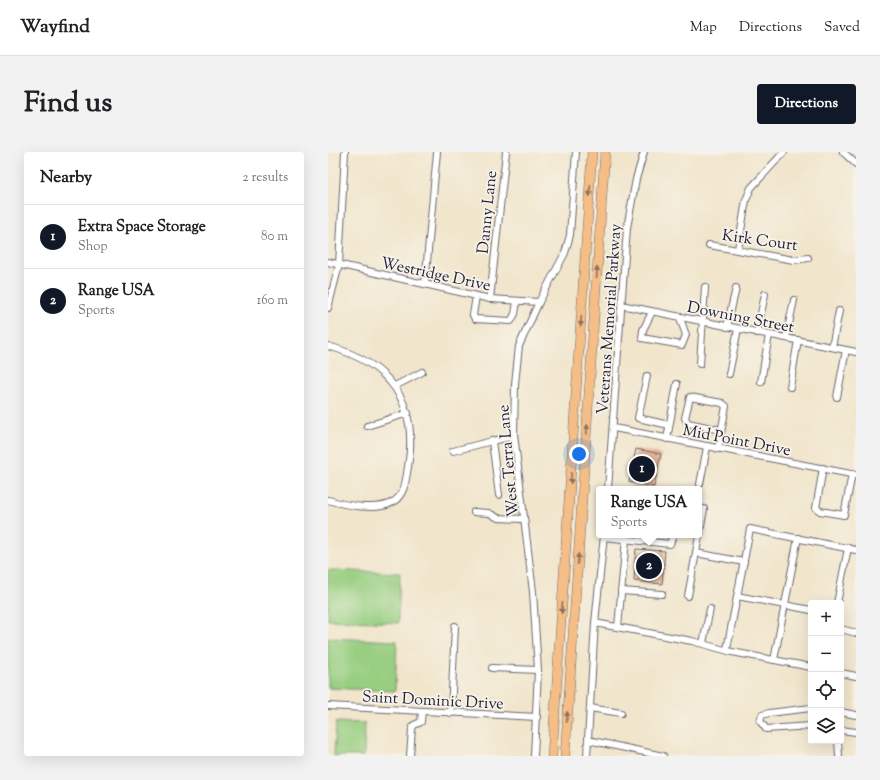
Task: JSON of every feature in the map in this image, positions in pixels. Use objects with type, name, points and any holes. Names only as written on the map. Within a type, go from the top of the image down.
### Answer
[{"type":"highway","points":[[552,756],[592,152]]},
{"type":"highway","points":[[565,756],[605,152]]},
{"type":"street","points":[[328,308],[339,265],[345,152]]},
{"type":"street","points":[[425,284],[437,152]]},
{"type":"street","name":"Danny Lane","points":[[490,299],[506,152]]},
{"type":"street","name":"West Terra Lane","points":[[534,756],[538,670],[532,592],[514,436],[515,384],[519,346],[539,302],[565,253],[570,235],[576,152]]},
{"type":"street","name":"Veterans Memorial Parkway","points":[[608,486],[614,428],[621,305],[630,206],[644,152]]},
{"type":"street","points":[[738,249],[746,200],[752,188],[784,152]]},
{"type":"street","points":[[843,152],[856,164]]},
{"type":"street","name":"Kirk Court","points":[[709,245],[794,260],[808,258]]},
{"type":"street","name":"Westridge Drive","points":[[328,262],[490,299],[539,302]]},
{"type":"street","points":[[700,364],[705,287]]},
{"type":"street","points":[[727,327],[736,288]]},
{"type":"street","points":[[757,332],[765,294]]},
{"type":"street","points":[[476,296],[473,315],[475,319],[511,321],[515,314],[518,301]]},
{"type":"street","points":[[786,338],[794,300]]},
{"type":"street","name":"Downing Street","points":[[621,305],[856,352]]},
{"type":"street","points":[[832,347],[839,311]]},
{"type":"street","points":[[652,312],[643,330],[642,338],[682,345],[686,335],[680,318]]},
{"type":"street","points":[[729,374],[738,329]]},
{"type":"street","points":[[761,382],[768,335]]},
{"type":"street","points":[[790,388],[798,340]]},
{"type":"street","points":[[328,346],[350,353],[366,361],[395,386],[408,413],[411,434],[405,487],[398,499],[387,505],[367,506],[344,504],[328,500]]},
{"type":"street","points":[[837,398],[846,350]]},
{"type":"street","points":[[395,386],[422,372]]},
{"type":"street","points":[[647,376],[638,418],[670,425]]},
{"type":"street","points":[[667,439],[677,384]]},
{"type":"street","points":[[718,449],[726,406],[722,402],[690,397],[685,418],[688,423],[721,430]]},
{"type":"street","points":[[367,426],[408,413]]},
{"type":"street","name":"Mid Point Drive","points":[[614,428],[854,474]]},
{"type":"street","points":[[454,451],[514,436]]},
{"type":"street","points":[[492,441],[499,495]]},
{"type":"street","points":[[700,484],[708,447]]},
{"type":"street","points":[[822,468],[816,508],[820,511],[833,514],[844,515],[854,474]]},
{"type":"street","points":[[702,520],[704,509]]},
{"type":"street","points":[[474,512],[489,513],[498,518],[524,519]]},
{"type":"street","points":[[727,649],[750,529],[856,550]]},
{"type":"street","points":[[587,756],[596,623],[604,538]]},
{"type":"street","points":[[619,538],[648,538],[670,544],[673,538]]},
{"type":"street","points":[[688,596],[699,538]]},
{"type":"street","points":[[774,660],[798,538]]},
{"type":"street","points":[[618,627],[626,539]]},
{"type":"street","points":[[838,600],[848,548]]},
{"type":"street","points":[[696,553],[744,562]]},
{"type":"street","points":[[621,591],[662,594]]},
{"type":"street","points":[[737,596],[808,609]]},
{"type":"street","points":[[703,643],[710,609]]},
{"type":"street","points":[[596,623],[703,643],[727,649],[732,652],[808,666]]},
{"type":"street","points":[[451,712],[454,626]]},
{"type":"street","points":[[844,630],[856,633]]},
{"type":"street","points":[[492,668],[538,670]]},
{"type":"street","points":[[844,674],[856,676]]},
{"type":"street","name":"Saint Dominic Drive","points":[[328,706],[537,717]]},
{"type":"street","points":[[590,708],[621,713]]},
{"type":"street","points":[[808,708],[769,713],[762,715],[760,721],[766,729],[808,726]]},
{"type":"street","points":[[410,756],[412,728],[414,725],[421,722],[422,711]]},
{"type":"street","points":[[844,713],[856,715]]},
{"type":"street","points":[[844,730],[856,732]]},
{"type":"street","points":[[588,740],[663,756]]},
{"type":"street","points":[[838,744],[839,756]]},
{"type":"street","points":[[626,756],[627,748]]},
{"type":"green space","points":[[328,570],[400,573],[398,623],[328,620]]},
{"type":"green space","points":[[328,638],[397,641],[395,691],[328,688]]},
{"type":"green space","points":[[336,722],[365,723],[364,756],[334,756]]},
{"type":"building","points":[[636,449],[661,454],[654,486],[629,482]]},
{"type":"building","points":[[636,549],[665,551],[662,584],[634,581]]},
{"type":"place","name":"Extra Space Storage","points":[[642,469]]},
{"type":"place","name":"Range USA","points":[[649,566]]}]
